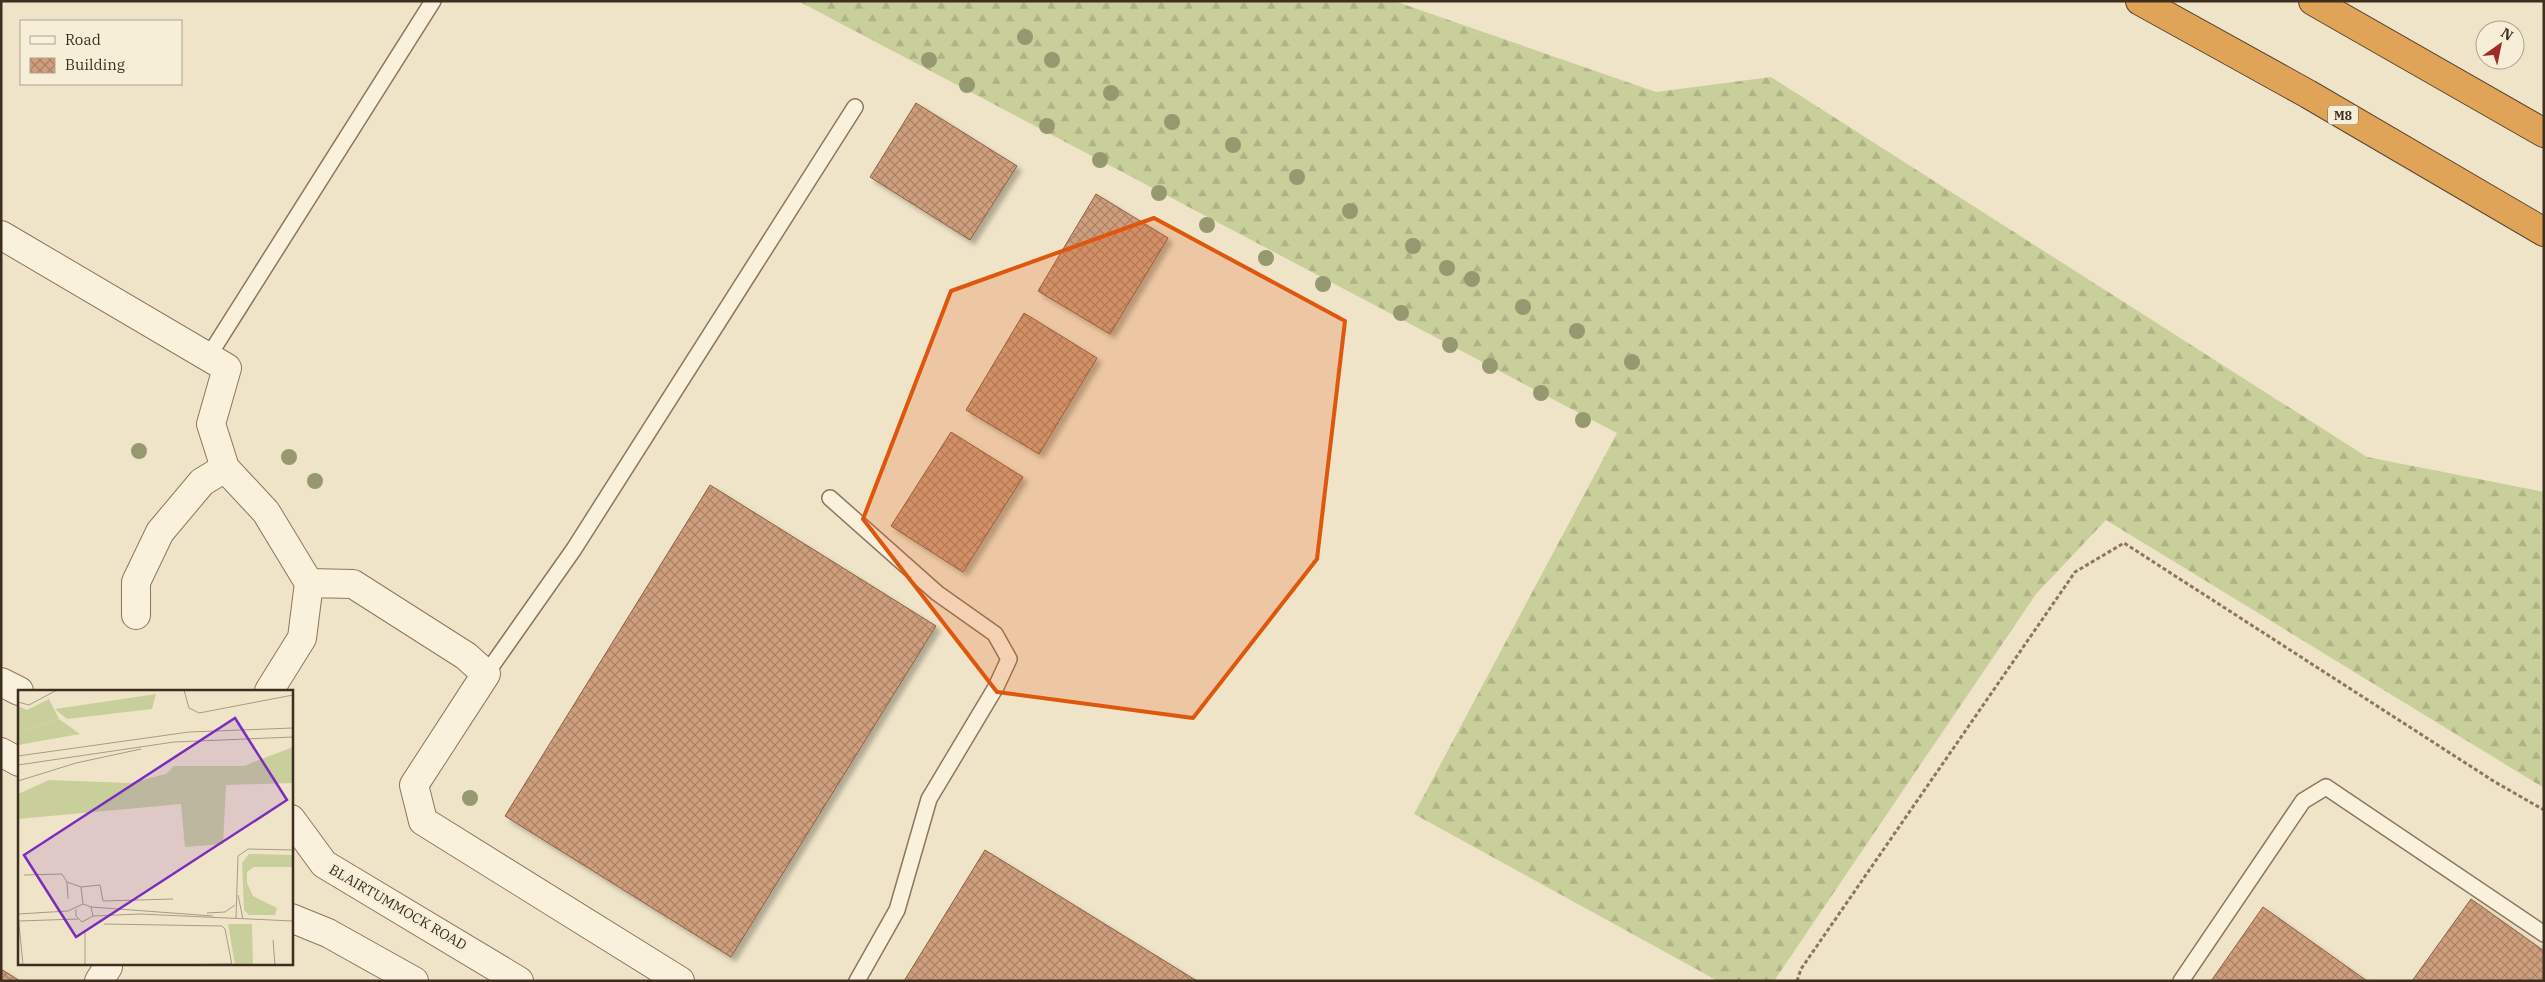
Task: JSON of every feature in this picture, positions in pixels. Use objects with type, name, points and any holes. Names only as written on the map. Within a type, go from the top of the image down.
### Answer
[{"type":"highway","name":"M8","points":[[2140,1],[2308,94],[2544,232]]},
{"type":"highway","points":[[2313,1],[2544,133]]},
{"type":"street","points":[[1,235],[227,368],[211,424],[225,468],[266,512],[309,583],[302,638],[270,690]]},
{"type":"street","points":[[136,615],[136,582],[160,532],[202,482],[225,468]]},
{"type":"street","points":[[309,583],[353,584],[466,656],[486,674],[414,785],[422,821],[680,981]]},
{"type":"street","points":[[1,682],[18,690]]},
{"type":"street","points":[[1,752],[18,761]]},
{"type":"street","name":"BLAIRTUMMOCK ROAD","points":[[292,820],[324,864],[519,981]]},
{"type":"street","points":[[292,918],[328,933],[414,981]]},
{"type":"lane","points":[[208,357],[433,1]]},
{"type":"lane","points":[[486,674],[574,548],[855,107]]},
{"type":"lane","points":[[830,498],[937,593],[995,634],[1009,659],[996,687],[929,799],[897,910],[857,981]]},
{"type":"lane","points":[[2181,981],[2303,801],[2326,787],[2544,934]]},
{"type":"path","points":[[1797,981],[1801,969],[2075,572],[2124,543],[2487,776],[2544,810]]},
{"type":"highlighted area","points":[[1154,218],[1345,321],[1317,559],[1193,718],[997,692],[863,519],[951,291]]},
{"type":"green space","points":[[798,1],[1394,1],[1656,92],[1771,77],[2367,457],[2544,492],[2544,788],[2106,520],[2036,594],[1774,981],[1718,981],[1414,814],[1617,433]]},
{"type":"building","points":[[916,103],[1017,166],[970,240],[870,177]]},
{"type":"building","points":[[1096,194],[1168,238],[1110,334],[1038,291]]},
{"type":"building","points":[[1024,313],[1097,358],[1039,454],[966,410]]},
{"type":"building","points":[[951,432],[1023,477],[963,572],[891,526]]},
{"type":"building","points":[[710,485],[936,626],[731,957],[505,816]]},
{"type":"building","points":[[985,850],[1197,981],[904,981]]},
{"type":"building","points":[[2471,899],[2544,951],[2544,981],[2412,981]]},
{"type":"building","points":[[2263,907],[2367,981],[2211,981]]},
{"type":"building","points":[[1,969],[20,981],[1,981]]}]
